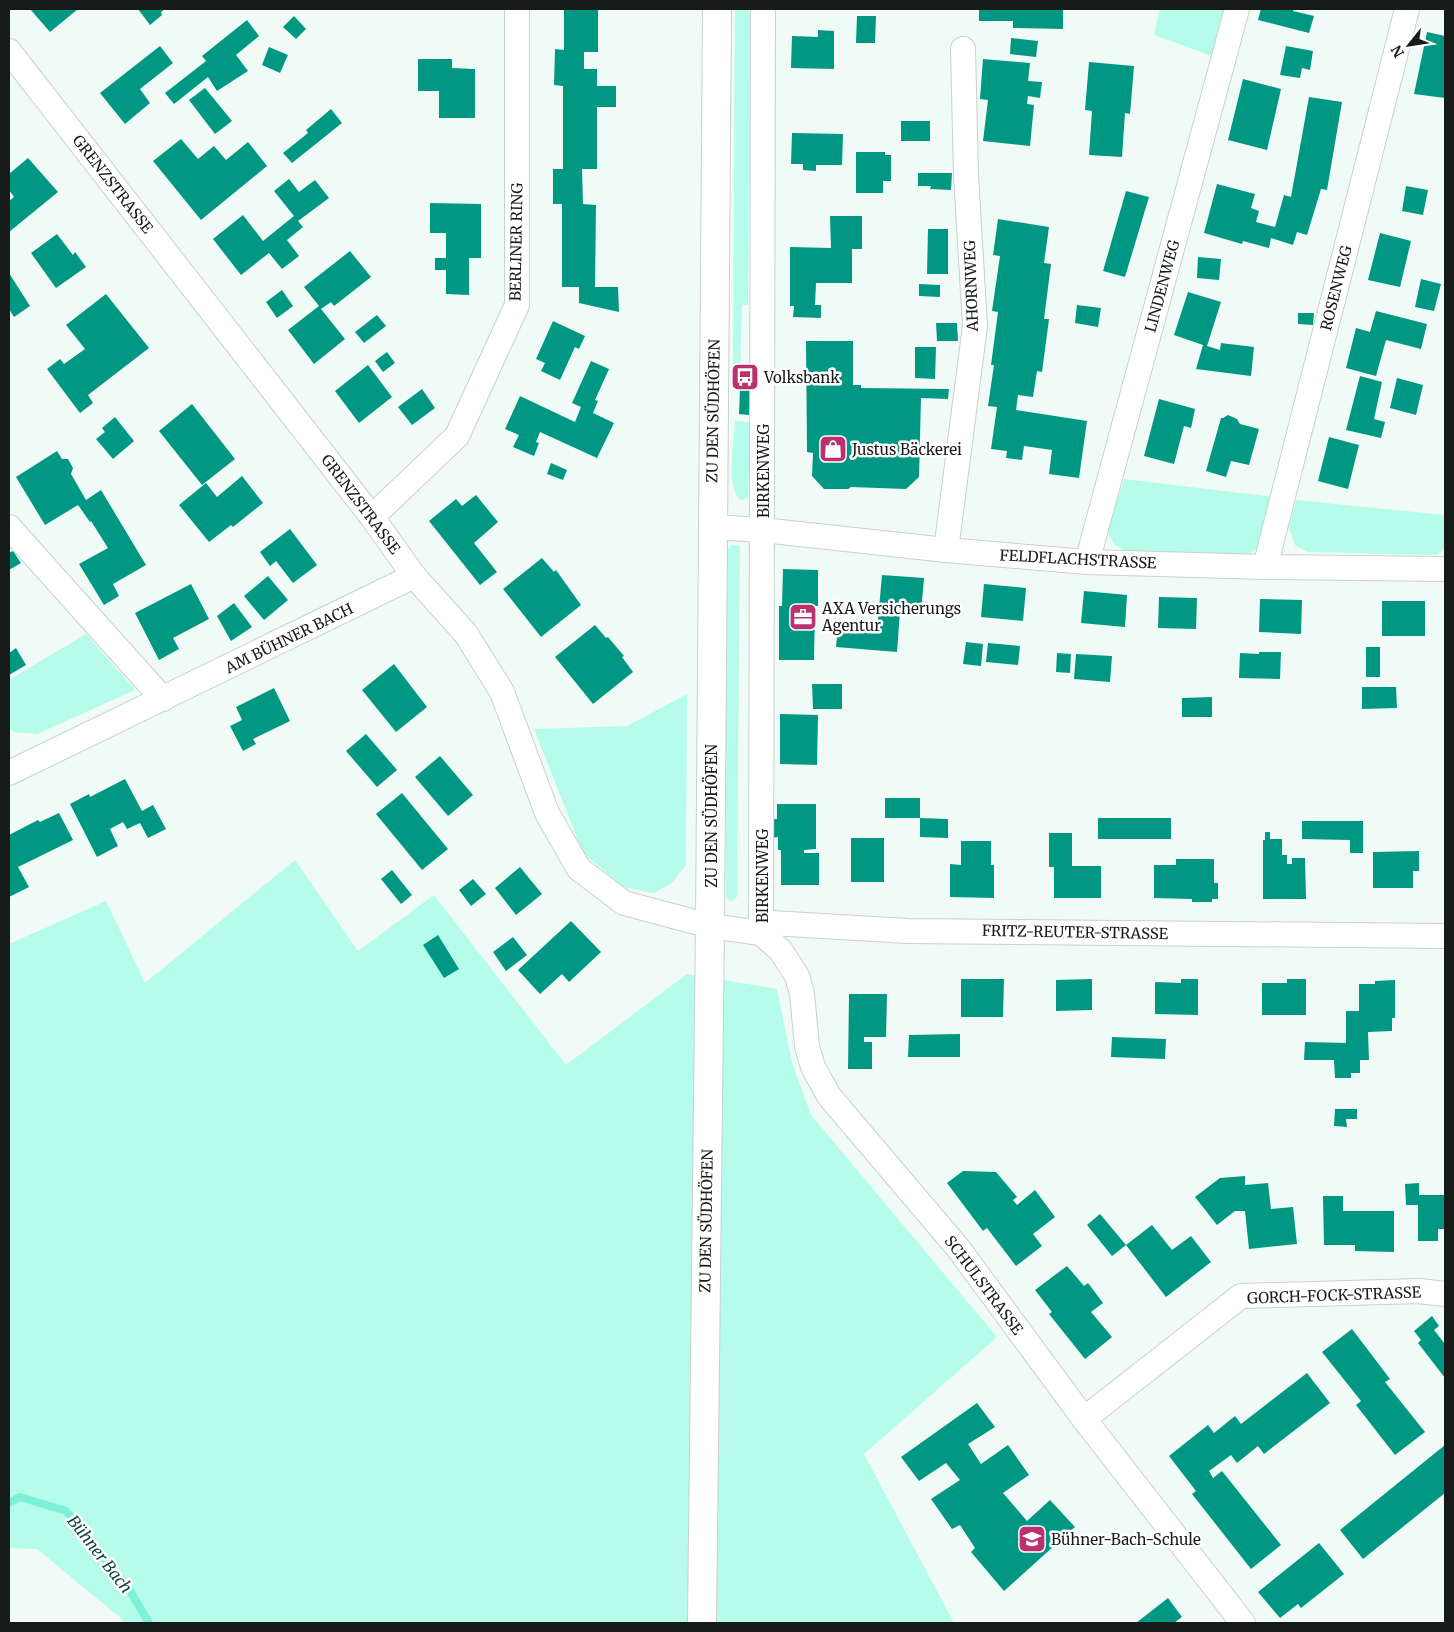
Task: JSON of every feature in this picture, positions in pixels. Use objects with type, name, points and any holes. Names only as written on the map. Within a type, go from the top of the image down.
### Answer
[{"type":"street","name":"BERLINER RING","points":[[372,516],[457,436],[517,304],[517,9]]},
{"type":"street","name":"ZU DEN SÜDHÖFEN","points":[[702,1623],[718,9]]},
{"type":"street","name":"BIRKENWEG","points":[[761,933],[763,9]]},
{"type":"street","name":"LINDENWEG","points":[[1087,562],[1237,9]]},
{"type":"street","name":"ROSENWEG","points":[[1265,567],[1407,9]]},
{"type":"street","name":"AHORNWEG","points":[[946,550],[975,326],[966,175],[963,49]]},
{"type":"street","name":"GRENZSTRASSE","points":[[9,51],[372,516],[414,576],[466,634],[502,692],[547,813],[579,869],[624,903],[710,926]]},
{"type":"street","points":[[9,527],[163,699]]},
{"type":"street","name":"FELDFLACHSTRASSE","points":[[712,527],[762,530],[946,550],[1087,562],[1265,567],[1445,569]]},
{"type":"street","name":"AM BÜHNER BACH","points":[[11,768],[163,699],[414,576]]},
{"type":"street","name":"FRITZ-REUTER-STRASSE","points":[[761,933],[771,923],[908,930],[1445,936]]},
{"type":"street","points":[[710,926],[761,933]]},
{"type":"street","name":"SCHULSTRASSE","points":[[761,933],[781,951],[797,976],[802,994],[807,1046],[813,1067],[829,1096],[958,1248],[1084,1419],[1243,1623]]},
{"type":"street","name":"GORCH-FOCK-STRASSE","points":[[1084,1419],[1241,1296],[1419,1291],[1445,1294]]},
{"type":"green space","points":[[735,9],[752,9],[748,305],[742,305],[740,379],[733,378]]},
{"type":"green space","points":[[1160,9],[1226,9],[1212,56],[1154,35]]},
{"type":"green space","points":[[735,421],[751,422],[748,498],[740,500],[733,485],[732,474]]},
{"type":"green space","points":[[1124,479],[1274,497],[1263,542],[1254,551],[1242,557],[1128,552],[1115,545],[1107,532]]},
{"type":"green space","points":[[1296,500],[1445,515],[1445,549],[1437,555],[1308,552],[1295,545],[1289,528]]},
{"type":"green space","points":[[731,545],[740,546],[737,897],[730,902],[726,895],[726,552]]},
{"type":"green space","points":[[86,634],[135,690],[37,734],[14,732],[9,727],[9,680]]},
{"type":"green space","points":[[687,694],[686,865],[673,882],[654,893],[623,887],[583,853],[534,729],[627,726]]},
{"type":"green space","points":[[295,860],[358,951],[434,895],[566,1065],[687,974],[777,989],[792,1063],[811,1115],[997,1337],[864,1454],[954,1623],[124,1623],[122,1619],[37,1549],[9,1548],[9,944],[106,901],[145,983]]},
{"type":"building","points":[[30,9],[78,9],[50,32]]},
{"type":"building","points":[[138,9],[165,9],[161,12],[162,15],[150,25]]},
{"type":"building","points":[[564,9],[598,9],[598,52],[584,52],[584,69],[597,69],[597,86],[616,86],[616,107],[597,107],[597,169],[582,169],[583,204],[596,205],[595,287],[618,287],[619,312],[579,303],[579,287],[562,287],[562,204],[553,204],[553,169],[563,169],[563,86],[554,85],[555,49],[564,50]]},
{"type":"building","points":[[979,9],[1063,9],[1063,29],[1013,28],[1013,21],[979,21]]},
{"type":"building","points":[[1261,9],[1293,9],[1293,11],[1314,16],[1309,33],[1258,20]]},
{"type":"building","points":[[294,16],[306,29],[296,39],[283,27]]},
{"type":"building","points":[[857,16],[876,16],[875,43],[856,43]]},
{"type":"building","points":[[247,20],[259,36],[236,55],[248,71],[217,91],[208,77],[174,104],[165,93],[206,61],[202,56]]},
{"type":"building","points":[[818,30],[834,31],[834,69],[791,68],[792,36],[818,37]]},
{"type":"building","points":[[1427,32],[1445,36],[1445,98],[1414,94]]},
{"type":"building","points":[[1011,38],[1038,41],[1036,57],[1010,54]]},
{"type":"building","points":[[160,46],[173,63],[140,89],[150,103],[125,124],[100,93]]},
{"type":"building","points":[[1286,46],[1313,51],[1310,70],[1302,68],[1300,78],[1280,75]]},
{"type":"building","points":[[269,47],[288,55],[280,73],[262,65]]},
{"type":"building","points":[[418,59],[452,59],[452,68],[475,69],[475,118],[439,118],[439,91],[418,91]]},
{"type":"building","points":[[983,59],[1030,63],[1028,81],[1042,82],[1040,98],[1028,96],[1027,104],[1034,105],[1030,146],[983,141],[988,100],[980,99]]},
{"type":"building","points":[[1089,62],[1134,66],[1130,114],[1125,113],[1122,157],[1089,155],[1092,111],[1085,110]]},
{"type":"building","points":[[1243,79],[1281,89],[1267,150],[1228,140]]},
{"type":"building","points":[[205,88],[232,121],[215,134],[189,100]]},
{"type":"building","points":[[1309,97],[1342,102],[1327,190],[1321,189],[1307,235],[1297,232],[1293,245],[1271,238],[1269,248],[1243,241],[1242,244],[1204,233],[1217,184],[1255,194],[1251,208],[1259,211],[1256,222],[1275,227],[1284,195],[1291,197]]},
{"type":"building","points":[[331,109],[342,123],[292,163],[283,153],[308,133],[306,130]]},
{"type":"building","points":[[901,121],[930,121],[930,141],[901,141]]},
{"type":"building","points":[[792,133],[843,134],[842,165],[816,165],[816,171],[803,170],[803,164],[791,164]]},
{"type":"building","points":[[181,139],[198,159],[214,146],[226,160],[248,142],[267,166],[201,220],[153,161]]},
{"type":"building","points":[[856,152],[885,152],[885,155],[891,155],[891,181],[883,181],[883,193],[856,193]]},
{"type":"building","points":[[28,158],[58,192],[9,232],[9,201],[14,197],[9,190],[9,174]]},
{"type":"building","points":[[918,173],[952,173],[951,190],[930,189],[931,186],[918,186]]},
{"type":"building","points":[[289,179],[299,192],[315,180],[329,198],[298,221],[303,227],[287,240],[299,256],[282,269],[269,253],[241,275],[213,239],[243,215],[263,241],[294,216],[274,191]]},
{"type":"building","points":[[1406,186],[1428,190],[1423,215],[1402,211]]},
{"type":"building","points":[[1126,191],[1149,197],[1125,277],[1103,271]]},
{"type":"building","points":[[430,203],[481,204],[481,258],[469,258],[469,295],[446,294],[446,270],[435,270],[435,258],[446,258],[446,233],[430,233]]},
{"type":"building","points":[[830,216],[862,216],[862,249],[852,249],[852,283],[816,283],[815,305],[821,305],[821,318],[793,317],[794,306],[790,306],[790,247],[831,248]]},
{"type":"building","points":[[998,219],[1049,227],[1044,263],[1051,264],[1044,319],[1049,319],[1042,372],[1037,371],[1033,397],[1018,395],[1016,410],[1087,421],[1079,478],[1049,474],[1052,450],[1024,446],[1022,460],[1006,458],[1007,451],[991,449],[997,407],[988,406],[994,365],[991,365],[998,312],[992,311],[1000,256],[993,255]]},
{"type":"building","points":[[928,229],[948,229],[948,274],[927,274]]},
{"type":"building","points":[[1380,233],[1411,241],[1400,287],[1368,280]]},
{"type":"building","points":[[57,234],[73,255],[75,252],[86,267],[56,288],[31,253]]},
{"type":"building","points":[[350,251],[371,277],[334,306],[331,302],[321,309],[345,339],[314,364],[288,330],[319,306],[304,287]]},
{"type":"building","points":[[1198,257],[1221,259],[1219,280],[1197,278]]},
{"type":"building","points":[[9,273],[30,306],[14,317],[9,309]]},
{"type":"building","points":[[1421,279],[1441,284],[1434,311],[1415,307]]},
{"type":"building","points":[[919,284],[940,285],[940,297],[919,296]]},
{"type":"building","points":[[282,290],[293,306],[277,318],[266,302]]},
{"type":"building","points":[[1188,292],[1221,302],[1207,346],[1220,350],[1221,343],[1254,347],[1251,376],[1196,369],[1203,345],[1174,335]]},
{"type":"building","points":[[106,294],[149,348],[88,395],[93,403],[80,413],[47,369],[60,359],[64,364],[85,349],[66,325]]},
{"type":"building","points":[[1077,305],[1101,308],[1098,327],[1075,323]]},
{"type":"building","points":[[1376,311],[1427,324],[1421,349],[1386,340],[1376,376],[1346,368],[1356,328],[1370,332]]},
{"type":"building","points":[[1298,313],[1314,313],[1313,325],[1298,324]]},
{"type":"building","points":[[377,315],[386,326],[364,343],[355,332]]},
{"type":"building","points":[[553,321],[585,336],[579,349],[575,347],[560,380],[541,371],[545,363],[536,359]]},
{"type":"building","points":[[936,323],[957,323],[958,341],[937,341]]},
{"type":"building","points":[[806,341],[853,341],[853,385],[861,385],[861,388],[949,389],[948,399],[921,398],[919,477],[906,489],[851,487],[848,489],[824,489],[812,476],[813,453],[807,452]]},
{"type":"building","points":[[915,347],[936,347],[935,379],[915,378]]},
{"type":"building","points":[[387,352],[395,363],[383,372],[375,361]]},
{"type":"building","points":[[591,361],[609,369],[595,400],[598,401],[593,413],[614,423],[597,458],[540,432],[536,442],[539,443],[534,456],[513,447],[519,435],[505,429],[520,396],[575,422],[581,407],[572,403]]},
{"type":"building","points":[[368,365],[392,397],[359,423],[335,391]]},
{"type":"building","points":[[1360,376],[1382,382],[1374,419],[1385,422],[1381,438],[1346,430]]},
{"type":"building","points":[[1397,378],[1423,385],[1416,415],[1390,408]]},
{"type":"building","points":[[422,389],[435,408],[412,425],[398,407]]},
{"type":"building","points":[[740,389],[751,389],[749,415],[739,414]]},
{"type":"building","points":[[1159,399],[1195,409],[1191,428],[1184,426],[1174,464],[1144,456]]},
{"type":"building","points":[[192,404],[235,459],[202,485],[159,431]]},
{"type":"building","points":[[1228,415],[1237,419],[1240,424],[1259,429],[1249,465],[1231,461],[1226,477],[1206,471],[1221,418]]},
{"type":"building","points":[[115,417],[134,441],[113,459],[96,439],[105,432],[102,428]]},
{"type":"building","points":[[1329,437],[1359,445],[1348,489],[1318,481]]},
{"type":"building","points":[[57,451],[62,459],[68,459],[73,468],[71,474],[86,500],[101,490],[146,565],[113,584],[119,596],[104,605],[79,564],[108,548],[91,521],[78,505],[45,525],[16,477]]},
{"type":"building","points":[[551,463],[567,470],[563,480],[547,474]]},
{"type":"building","points":[[242,476],[263,503],[233,527],[231,525],[209,542],[179,505],[206,483],[217,497]]},
{"type":"building","points":[[476,495],[498,522],[474,543],[497,572],[480,585],[429,521],[456,499],[462,506]]},
{"type":"building","points":[[290,529],[317,565],[293,583],[276,561],[270,566],[260,552]]},
{"type":"building","points":[[13,551],[21,563],[9,570],[9,553]]},
{"type":"building","points":[[542,558],[554,572],[556,570],[581,605],[541,637],[503,589]]},
{"type":"building","points":[[783,569],[818,570],[818,606],[815,606],[814,660],[779,660],[779,606],[782,606]]},
{"type":"building","points":[[882,575],[924,578],[921,613],[900,611],[897,652],[836,647],[838,627],[877,631]]},
{"type":"building","points":[[268,576],[288,600],[264,620],[244,596]]},
{"type":"building","points":[[191,584],[209,619],[173,638],[179,649],[159,660],[135,613]]},
{"type":"building","points":[[984,584],[1026,588],[1023,621],[981,617]]},
{"type":"building","points":[[1084,591],[1127,595],[1125,627],[1081,623]]},
{"type":"building","points":[[1159,597],[1197,598],[1196,629],[1158,628]]},
{"type":"building","points":[[1260,599],[1302,600],[1301,634],[1259,632]]},
{"type":"building","points":[[1382,601],[1425,601],[1425,636],[1382,636]]},
{"type":"building","points":[[234,603],[252,627],[231,641],[217,616]]},
{"type":"building","points":[[595,625],[624,656],[622,657],[633,672],[593,704],[555,657]]},
{"type":"building","points":[[966,642],[983,644],[981,666],[963,664]]},
{"type":"building","points":[[988,643],[1020,646],[1018,665],[986,662]]},
{"type":"building","points":[[1366,647],[1380,647],[1380,677],[1366,677]]},
{"type":"building","points":[[16,648],[26,665],[9,675],[9,653]]},
{"type":"building","points":[[1259,652],[1281,652],[1280,679],[1239,678],[1240,653],[1259,654]]},
{"type":"building","points":[[1057,653],[1071,654],[1070,673],[1056,672]]},
{"type":"building","points":[[1076,654],[1112,656],[1110,682],[1074,679]]},
{"type":"building","points":[[394,664],[427,707],[396,732],[362,690]]},
{"type":"building","points":[[812,684],[842,684],[842,709],[813,709]]},
{"type":"building","points":[[1362,687],[1396,687],[1397,708],[1362,709]]},
{"type":"building","points":[[274,688],[290,721],[253,739],[256,744],[243,751],[230,726],[242,720],[236,707]]},
{"type":"building","points":[[1212,697],[1212,717],[1182,717],[1182,698]]},
{"type":"building","points":[[780,714],[818,715],[817,765],[780,764]]},
{"type":"building","points":[[366,734],[397,770],[377,787],[346,751]]},
{"type":"building","points":[[440,756],[473,795],[448,816],[415,777]]},
{"type":"building","points":[[125,779],[142,811],[153,805],[166,829],[148,838],[140,823],[127,829],[123,822],[110,829],[118,846],[97,857],[70,804],[89,794],[90,797]]},
{"type":"building","points":[[402,793],[448,849],[422,870],[376,814]]},
{"type":"building","points":[[885,798],[920,798],[920,818],[885,818]]},
{"type":"building","points":[[777,804],[816,804],[816,849],[804,850],[804,853],[819,853],[819,885],[781,885],[781,850],[778,850],[778,837],[771,838],[771,819],[777,819]]},
{"type":"building","points":[[59,813],[73,840],[18,867],[29,887],[9,897],[9,835],[38,820],[40,822]]},
{"type":"building","points":[[920,818],[948,819],[948,838],[920,837]]},
{"type":"building","points":[[1098,818],[1171,818],[1171,839],[1098,839]]},
{"type":"building","points":[[1302,821],[1363,821],[1363,853],[1350,853],[1350,840],[1302,839]]},
{"type":"building","points":[[1265,832],[1270,832],[1270,839],[1282,839],[1282,855],[1287,855],[1287,864],[1292,864],[1292,858],[1305,858],[1306,899],[1263,899],[1263,840],[1265,840]]},
{"type":"building","points":[[1049,833],[1072,833],[1072,866],[1101,866],[1101,898],[1054,898],[1054,867],[1049,867]]},
{"type":"building","points":[[851,838],[884,838],[884,882],[851,882]]},
{"type":"building","points":[[961,841],[991,841],[991,865],[994,865],[994,898],[950,897],[950,864],[961,865]]},
{"type":"building","points":[[1419,851],[1419,871],[1413,871],[1413,888],[1373,888],[1373,852]]},
{"type":"building","points":[[1176,859],[1214,859],[1214,883],[1218,883],[1218,899],[1212,899],[1212,902],[1192,902],[1192,899],[1154,898],[1154,865],[1176,865]]},
{"type":"building","points":[[520,867],[542,894],[516,915],[495,888]]},
{"type":"building","points":[[392,870],[412,895],[401,904],[381,879]]},
{"type":"building","points":[[473,879],[486,894],[471,906],[459,890]]},
{"type":"building","points":[[571,921],[601,952],[569,982],[562,974],[540,994],[518,970]]},
{"type":"building","points":[[438,935],[459,969],[444,978],[423,945]]},
{"type":"building","points":[[513,937],[527,955],[506,971],[493,952]]},
{"type":"building","points":[[961,979],[1004,979],[1003,1017],[961,1017]]},
{"type":"building","points":[[1092,979],[1092,1010],[1056,1011],[1056,980]]},
{"type":"building","points":[[1181,979],[1198,979],[1198,1015],[1155,1014],[1155,982],[1181,983]]},
{"type":"building","points":[[1287,979],[1306,979],[1306,1015],[1262,1015],[1262,983],[1287,983]]},
{"type":"building","points":[[1395,980],[1395,1018],[1392,1018],[1392,1031],[1368,1032],[1369,1060],[1360,1060],[1360,1073],[1351,1073],[1351,1078],[1335,1078],[1334,1060],[1304,1060],[1305,1042],[1346,1043],[1346,1011],[1359,1011],[1359,984],[1375,984],[1375,981]]},
{"type":"building","points":[[849,994],[887,994],[886,1037],[864,1037],[864,1042],[872,1042],[872,1069],[848,1069]]},
{"type":"building","points":[[960,1034],[960,1057],[908,1057],[909,1035]]},
{"type":"building","points":[[1112,1037],[1166,1039],[1165,1059],[1111,1057]]},
{"type":"building","points":[[1335,1109],[1357,1109],[1357,1119],[1346,1119],[1347,1127],[1334,1126]]},
{"type":"building","points":[[963,1171],[996,1172],[1017,1197],[1013,1200],[1017,1205],[1035,1190],[1055,1217],[1033,1234],[1042,1246],[1016,1266],[987,1228],[983,1231],[947,1183]]},
{"type":"building","points":[[1245,1176],[1245,1185],[1268,1183],[1271,1209],[1293,1207],[1297,1244],[1249,1249],[1245,1211],[1235,1211],[1217,1225],[1195,1197],[1220,1178]]},
{"type":"building","points":[[1419,1183],[1419,1195],[1445,1195],[1445,1229],[1438,1229],[1438,1241],[1418,1241],[1418,1205],[1406,1205],[1405,1184]]},
{"type":"building","points":[[1323,1196],[1343,1196],[1343,1211],[1394,1211],[1394,1252],[1355,1251],[1355,1245],[1324,1245]]},
{"type":"building","points":[[1100,1214],[1126,1245],[1112,1256],[1087,1225]]},
{"type":"building","points":[[1152,1225],[1172,1250],[1191,1236],[1211,1262],[1166,1297],[1126,1245]]},
{"type":"building","points":[[1067,1266],[1084,1286],[1088,1283],[1103,1303],[1091,1312],[1112,1337],[1085,1359],[1049,1314],[1052,1312],[1035,1290]]},
{"type":"building","points":[[1432,1316],[1439,1326],[1434,1330],[1445,1344],[1445,1378],[1418,1343],[1421,1340],[1414,1331]]},
{"type":"building","points":[[1352,1329],[1390,1379],[1385,1382],[1425,1432],[1395,1455],[1356,1405],[1361,1401],[1322,1352]]},
{"type":"building","points":[[1307,1373],[1330,1403],[1264,1454],[1258,1446],[1237,1463],[1231,1455],[1209,1471],[1213,1478],[1222,1471],[1281,1545],[1251,1569],[1192,1494],[1196,1491],[1169,1456],[1208,1425],[1214,1433],[1235,1416],[1241,1424]]},
{"type":"building","points":[[977,1403],[995,1427],[968,1444],[981,1464],[1008,1445],[1029,1475],[1003,1493],[1027,1521],[1050,1500],[1075,1527],[1004,1591],[971,1552],[975,1548],[960,1525],[952,1529],[931,1499],[960,1480],[946,1463],[919,1481],[901,1457]]},
{"type":"building","points":[[1445,1445],[1445,1493],[1363,1559],[1340,1530]]},
{"type":"building","points":[[1319,1543],[1344,1574],[1301,1608],[1298,1604],[1280,1618],[1258,1592]]},
{"type":"building","points":[[1168,1598],[1182,1617],[1174,1623],[1136,1623]]},
{"type":"waterway","name":"Bühner Bach","points":[[9,1503],[20,1497],[66,1511],[126,1584],[149,1623]]},
{"type":"place","name":"Volksbank","points":[[745,377]]},
{"type":"place","name":"Justus Bäckerei","points":[[833,449]]},
{"type":"place","name":"AXA Versicherungs Agentur","points":[[803,617]]},
{"type":"place","name":"Bühner-Bach-Schule","points":[[1032,1539]]}]
